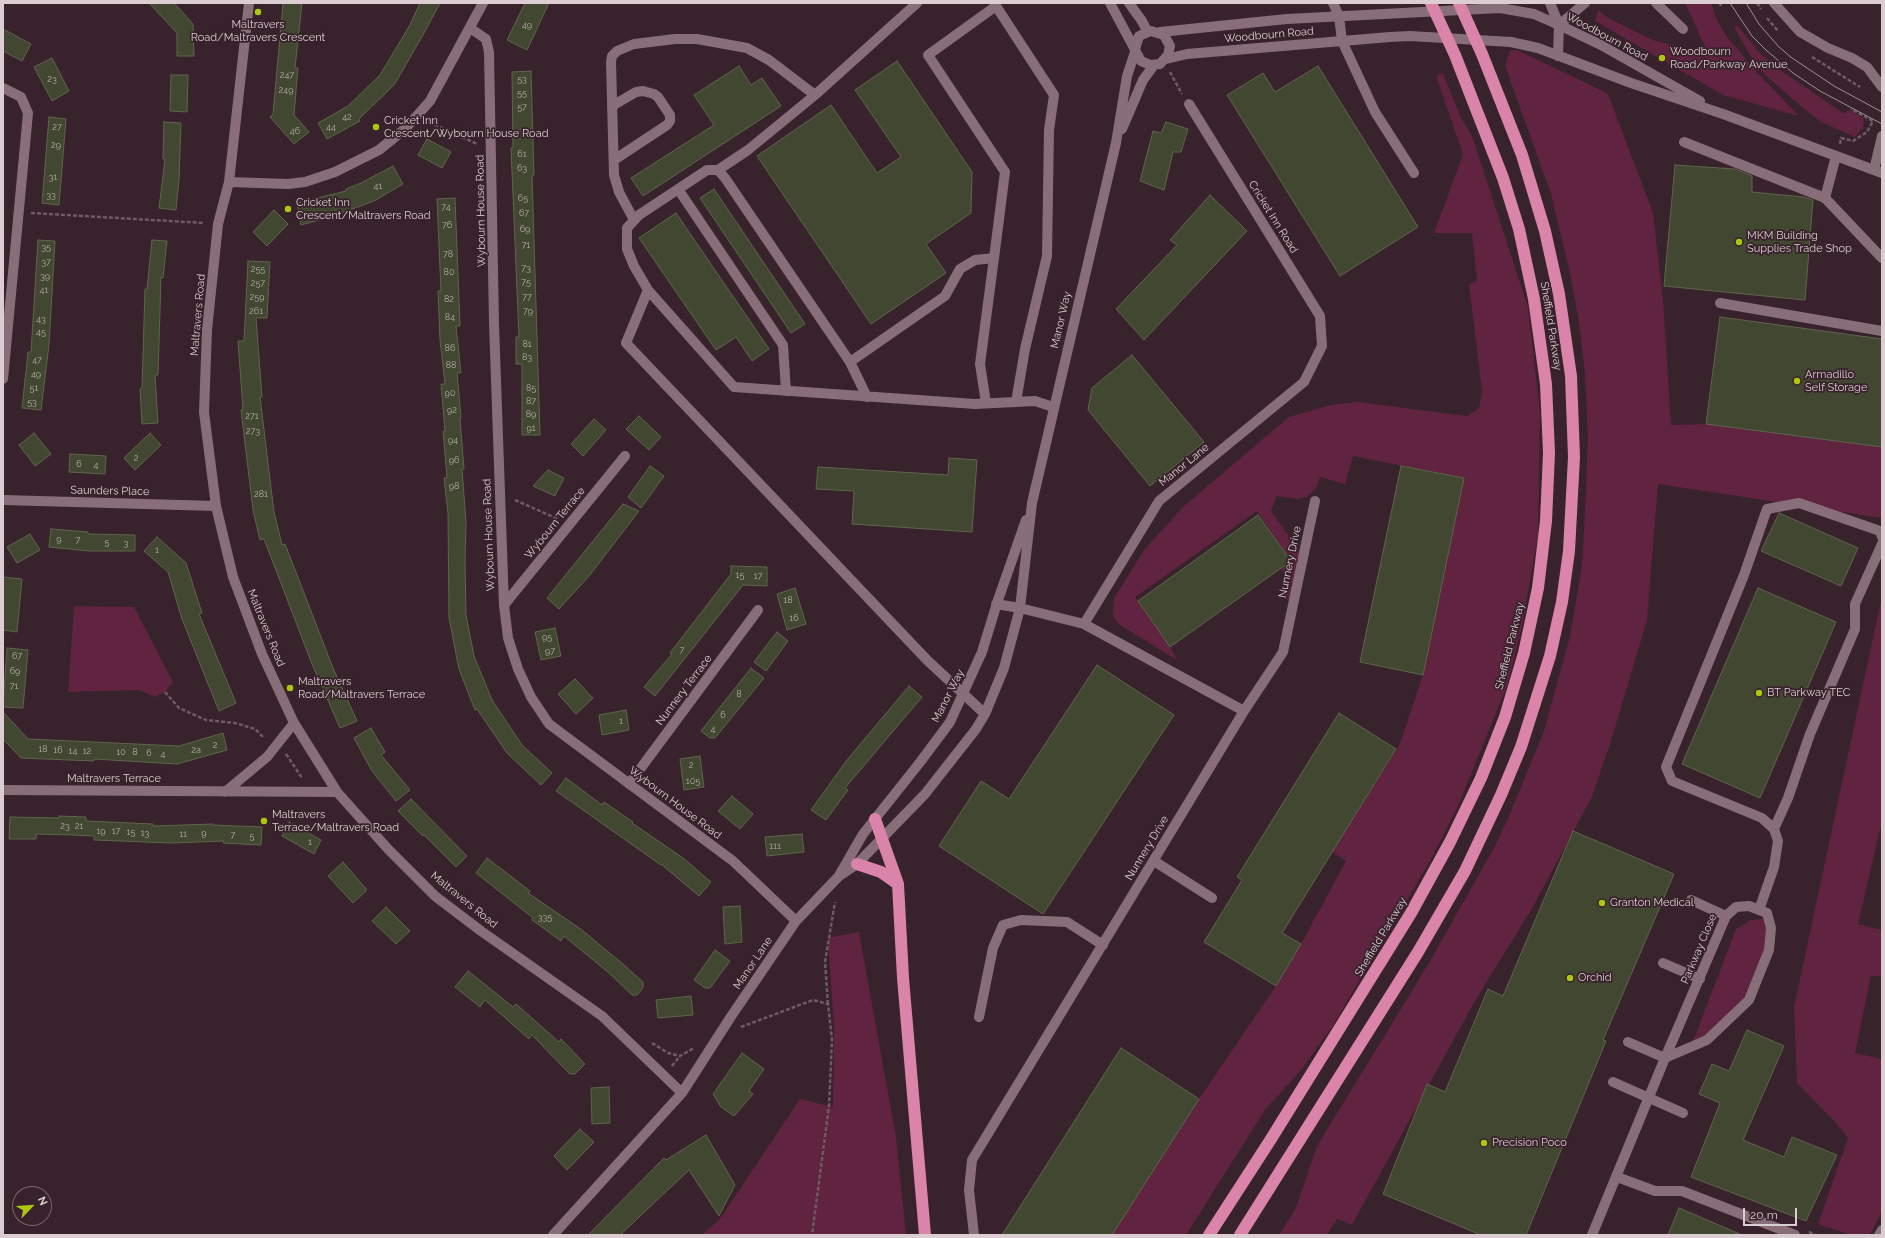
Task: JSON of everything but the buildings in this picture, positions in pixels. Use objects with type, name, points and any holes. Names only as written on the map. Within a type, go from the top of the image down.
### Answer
[{"type":"highway","points":[[1427,3],[1443,30]]},
{"type":"highway","name":"Sheffield Parkway","points":[[1209,1235],[1271,1139],[1411,913],[1450,842],[1486,765],[1505,717],[1524,654],[1538,588],[1546,521],[1549,473],[1546,384],[1534,299],[1519,229],[1500,171],[1455,55],[1431,3]]},
{"type":"highway","name":"Sheffield Parkway","points":[[1240,1235],[1418,952],[1465,871],[1501,795],[1521,747],[1550,656],[1562,602],[1569,551],[1574,458],[1571,376],[1553,260],[1522,155],[1482,54],[1459,3]]},
{"type":"highway","points":[[875,819],[898,884],[903,978],[924,1235]]},
{"type":"highway","points":[[857,864],[881,872],[898,884]]},
{"type":"street","name":"Maltravers Road","points":[[249,3],[229,182],[218,224],[207,330],[204,412],[216,506],[233,577],[262,654],[294,723],[337,792],[388,849],[435,896],[481,931],[602,1016],[682,1093]]},
{"type":"street","points":[[229,182],[288,184],[305,182],[336,172],[379,150],[395,138],[418,116],[430,101],[483,3]]},
{"type":"street","points":[[917,3],[815,95],[748,150],[718,170],[707,170],[639,215],[627,228],[627,249],[634,266],[648,290],[734,387],[974,404],[1035,401],[1053,407]]},
{"type":"street","points":[[1110,3],[1141,61],[1147,65],[1154,65],[1165,60],[1170,46],[1167,38],[1160,32],[1147,31],[1142,21],[1129,3]]},
{"type":"street","points":[[1333,3],[1339,16],[1342,41],[1375,112],[1414,173]]},
{"type":"street","points":[[1550,3],[1560,24],[1558,56]]},
{"type":"street","points":[[1560,24],[1585,3]]},
{"type":"street","points":[[1656,3],[1683,29]]},
{"type":"street","points":[[1774,3],[1783,15],[1800,32],[1822,45],[1852,58],[1867,67],[1882,87]]},
{"type":"street","points":[[986,404],[980,364],[1005,172],[928,56],[996,6],[1054,95],[1049,130],[1047,256],[1025,349],[1016,402]]},
{"type":"street","name":"Woodbourn Road","points":[[1160,32],[1287,19],[1500,8],[1534,14],[1560,24],[1601,45],[1723,114]]},
{"type":"street","name":"Wybourn House Road","points":[[470,28],[486,39],[489,52],[494,324],[504,605],[508,638],[518,669],[531,697],[549,724],[733,861],[796,921]]},
{"type":"street","name":"Manor Way","points":[[985,714],[1004,668],[1020,608],[1032,503],[1053,407],[1116,143],[1127,76],[1139,36],[1147,31]]},
{"type":"street","name":"Woodbourn Road","points":[[1165,60],[1187,54],[1410,36],[1489,40],[1525,45],[1723,114],[1878,172]]},
{"type":"street","points":[[634,220],[619,192],[614,175],[612,56],[617,52],[634,44],[674,39],[697,39],[747,48],[769,60],[815,95]]},
{"type":"street","name":"Manor Way","points":[[1116,143],[1143,80],[1154,65]]},
{"type":"street","points":[[3,88],[21,97],[28,113],[3,379]]},
{"type":"street","points":[[612,106],[636,92],[643,91],[654,94],[658,97],[670,115],[670,120],[667,125],[614,160]]},
{"type":"street","name":"Cricket Inn Road","points":[[1189,104],[1320,316],[1322,346]]},
{"type":"street","points":[[1878,172],[1882,136]]},
{"type":"street","points":[[1684,142],[1825,198],[1882,258]]},
{"type":"street","points":[[1825,198],[1836,156]]},
{"type":"street","points":[[718,170],[725,178],[850,362],[867,396]]},
{"type":"street","points":[[678,189],[783,345],[786,391]]},
{"type":"street","points":[[850,362],[945,296],[960,269],[976,260],[994,258]]},
{"type":"street","points":[[648,290],[626,343],[927,660],[985,714]]},
{"type":"street","points":[[1720,303],[1882,331]]},
{"type":"street","name":"Manor Lane","points":[[1084,624],[1159,501],[1304,382],[1322,346]]},
{"type":"street","name":"Wybourn Terrace","points":[[504,605],[625,456]]},
{"type":"street","name":"Saunders Place","points":[[3,500],[216,506]]},
{"type":"street","name":"Nunnery Drive","points":[[974,1235],[969,1190],[972,1160],[1244,711],[1283,652],[1315,501]]},
{"type":"street","name":"Manor Way","points":[[839,876],[863,834],[950,722],[964,695],[982,652],[996,604],[1032,503]]},
{"type":"street","points":[[1628,1042],[1665,1058],[1707,1040],[1748,1000],[1769,950],[1771,928],[1767,913],[1758,910],[1774,868],[1778,841],[1774,829],[1762,818],[1672,781],[1666,767],[1744,575],[1767,509],[1798,503],[1880,531],[1882,537]]},
{"type":"street","points":[[1774,829],[1788,798],[1810,734],[1855,629],[1855,604],[1882,544]]},
{"type":"street","points":[[996,604],[1020,608],[1084,624],[1244,711]]},
{"type":"street","name":"Nunnery Terrace","points":[[629,784],[758,610]]},
{"type":"street","name":"Manor Lane","points":[[553,1235],[682,1093],[730,1018],[796,921],[839,876],[857,864],[925,794],[976,729],[985,714]]},
{"type":"street","points":[[225,792],[266,757],[294,723]]},
{"type":"street","name":"Maltravers Terrace","points":[[3,790],[337,792]]},
{"type":"street","points":[[1154,861],[1212,898]]},
{"type":"street","points":[[1691,900],[1726,916]]},
{"type":"street","name":"Parkway Close","points":[[1592,1235],[1665,1058],[1726,916],[1736,907],[1749,906],[1758,910]]},
{"type":"street","points":[[979,1017],[993,948],[1003,925],[1021,920],[1067,922],[1103,945]]},
{"type":"street","points":[[1663,963],[1700,979]]},
{"type":"street","points":[[1613,1082],[1650,1097],[1683,1113]]},
{"type":"street","points":[[1617,1177],[1655,1191],[1682,1191],[1795,1235]]},
{"type":"street","points":[[1879,1235],[1882,1230]]},
{"type":"path","points":[[1165,60],[1189,104]]},
{"type":"path","points":[[1836,156],[1841,138],[1853,141],[1867,132],[1873,121],[1851,110]]},
{"type":"path","points":[[418,116],[492,151]]},
{"type":"path","points":[[18,212],[218,224]]},
{"type":"path","points":[[500,493],[570,524]]},
{"type":"path","points":[[165,692],[179,708],[206,720],[235,723],[255,729],[274,748],[285,753],[311,792]]},
{"type":"path","points":[[812,1235],[830,1106],[832,1040],[825,962],[839,876]]},
{"type":"path","points":[[730,1018],[740,1027],[813,1000],[828,1004]]},
{"type":"path","points":[[651,1042],[668,1053],[680,1056],[695,1047]]},
{"type":"shaded area","points":[[1685,3],[1711,3],[1716,18],[1727,37],[1756,71],[1799,116],[1723,95],[1595,21],[1598,10],[1608,18],[1653,40],[1694,51],[1707,51]]},
{"type":"shaded area","points":[[1737,25],[1759,52],[1773,65],[1843,113],[1850,110],[1864,119],[1863,128],[1855,137],[1821,122],[1808,112],[1765,75],[1750,55],[1734,27]]},
{"type":"shaded area","points":[[1510,50],[1517,50],[1607,93],[1610,99],[1653,213],[1663,299],[1671,425],[1706,424],[1882,447],[1882,518],[1658,484],[1647,620],[1611,741],[1592,797],[1531,910],[1475,1001],[1352,1225],[1337,1219],[1327,1235],[1279,1235],[1296,1208],[1317,1146],[1429,963],[1495,846],[1544,731],[1570,636],[1582,565],[1585,513],[1588,436],[1585,374],[1579,322],[1570,273],[1551,194],[1505,66]]},
{"type":"shaded area","points":[[1443,73],[1461,118],[1472,136],[1528,307],[1540,412],[1538,535],[1522,626],[1507,686],[1458,806],[1430,861],[1332,1027],[1302,1069],[1265,1110],[1186,1235],[1112,1235],[1199,1099],[1276,986],[1301,944],[1346,861],[1332,852],[1399,746],[1423,675],[1464,478],[1353,456],[1345,484],[1320,477],[1316,488],[1307,497],[1297,499],[1277,496],[1271,511],[1293,542],[1299,554],[1294,582],[1288,601],[1283,594],[1292,585],[1281,569],[1291,561],[1257,511],[1135,597],[1170,647],[1177,660],[1120,625],[1113,616],[1114,598],[1144,550],[1184,506],[1289,417],[1331,405],[1358,402],[1467,416],[1479,408],[1482,392],[1469,284],[1477,281],[1472,233],[1434,233],[1463,154],[1436,76]]},
{"type":"shaded area","points":[[1882,596],[1882,821],[1858,924],[1882,930],[1882,976],[1871,976],[1855,1053],[1882,1059],[1882,1211],[1870,1235],[1851,1235],[1818,1224],[1848,1138],[1836,1123],[1797,1083],[1794,1007]]},
{"type":"shaded area","points":[[74,606],[134,607],[173,682],[165,692],[155,697],[139,690],[68,692]]},
{"type":"shaded area","points":[[1763,919],[1770,930],[1766,949],[1744,1002],[1689,1052],[1736,929],[1751,920]]},
{"type":"shaded area","points":[[859,932],[896,1137],[906,1235],[701,1235],[720,1219],[800,1099],[833,1107],[834,1028],[828,938]]},
{"type":"tram line","points":[[1730,3],[1752,36],[1793,73],[1820,91],[1882,124]]},
{"type":"tram line","points":[[1746,3],[1759,24],[1779,47],[1792,58],[1834,86],[1882,112]]},
{"type":"place","name":"Maltravers Road/Maltravers Crescent","points":[[258,12]]},
{"type":"place","name":"Woodbourn Road/Parkway Avenue","points":[[1662,58]]},
{"type":"place","name":"Cricket Inn Crescent/Wybourn House Road","points":[[376,127]]},
{"type":"place","name":"Cricket Inn Crescent/Maltravers Road","points":[[288,209]]},
{"type":"place","name":"MKM Building Supplies Trade Shop","points":[[1739,242]]},
{"type":"place","name":"Armadillo Self Storage","points":[[1797,381]]},
{"type":"place","name":"Maltravers Road/Maltravers Terrace","points":[[290,688]]},
{"type":"place","name":"BT Parkway TEC","points":[[1759,693]]},
{"type":"place","name":"Maltravers Terrace/Maltravers Road","points":[[264,821]]},
{"type":"place","name":"Granton Medical","points":[[1602,903]]},
{"type":"place","name":"Orchid","points":[[1570,978]]},
{"type":"place","name":"Precision Poco","points":[[1484,1143]]}]
